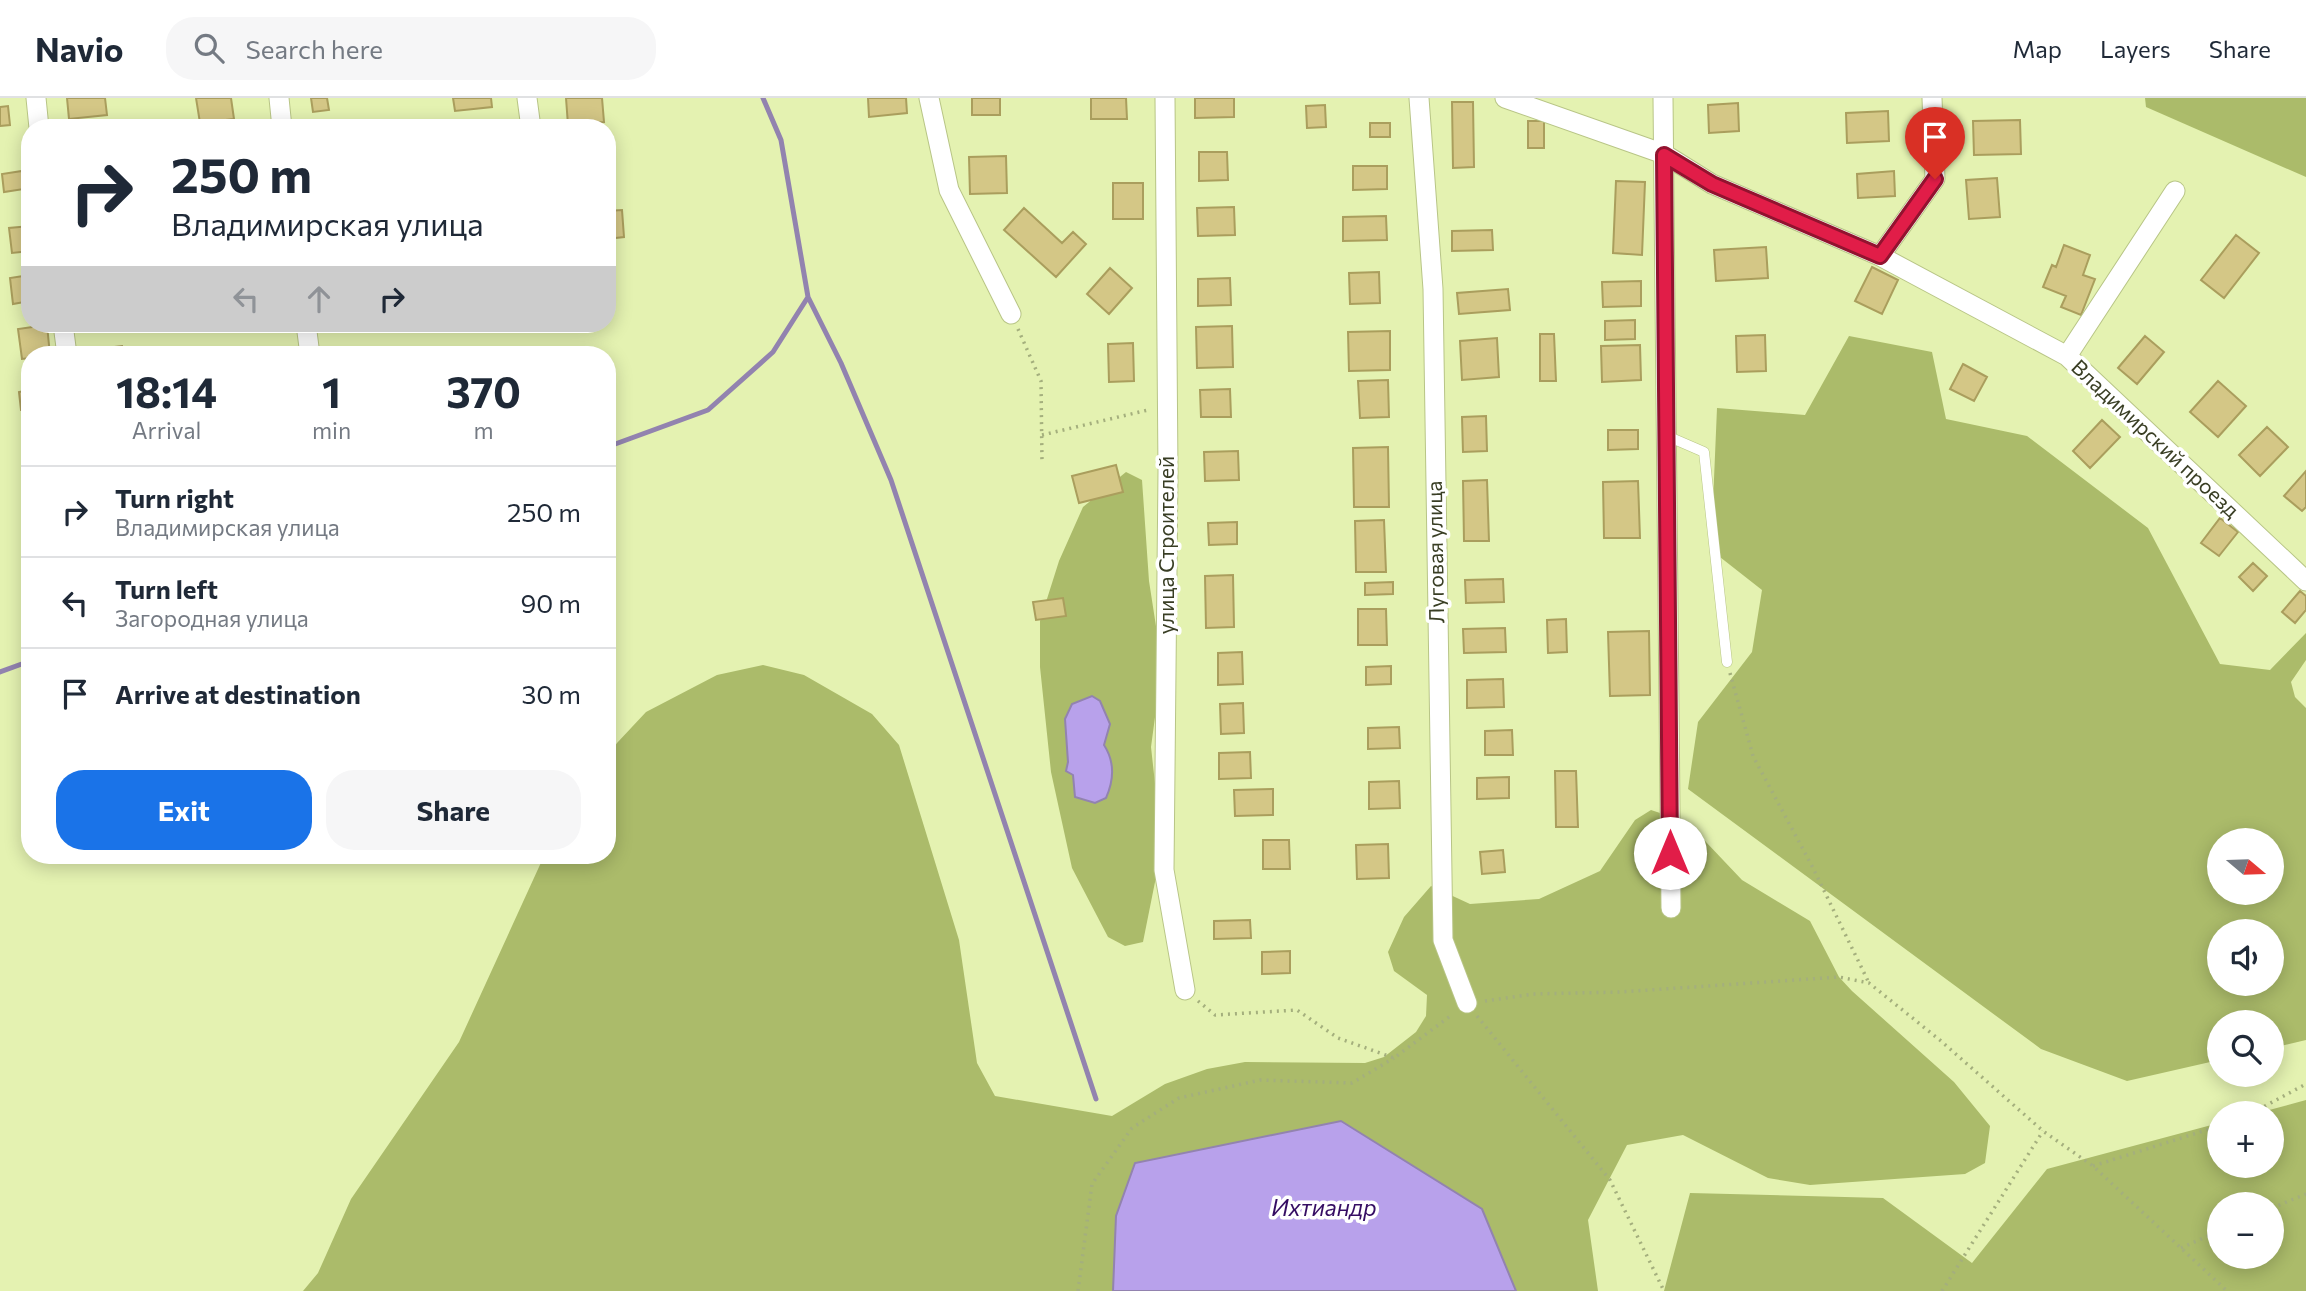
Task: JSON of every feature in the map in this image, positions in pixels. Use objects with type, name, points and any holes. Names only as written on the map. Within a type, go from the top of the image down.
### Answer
[{"type":"street","points":[[36,98],[39,119]]},
{"type":"street","points":[[279,98],[281,119]]},
{"type":"street","points":[[527,98],[530,119]]},
{"type":"street","points":[[929,98],[949,190],[1012,314]]},
{"type":"street","name":"улица Строителей","points":[[1165,98],[1167,405],[1164,870],[1185,990]]},
{"type":"street","name":"Луговая улица","points":[[1419,98],[1433,289],[1443,940],[1467,1003]]},
{"type":"street","name":"Владимирский проезд","points":[[1505,98],[1664,155],[1712,184],[1880,256],[2067,356],[2306,581]]},
{"type":"street","points":[[1662,98],[1671,908]]},
{"type":"street","points":[[1880,256],[1935,179],[1932,98]]},
{"type":"street","points":[[2067,356],[2175,191]]},
{"type":"lane","points":[[1667,436],[1704,452],[1727,662]]},
{"type":"path","points":[[1012,314],[1041,381],[1042,463]]},
{"type":"path","points":[[1042,435],[1167,405]]},
{"type":"path","points":[[1727,662],[1753,756],[1813,868],[1869,983],[1941,1041],[2043,1131],[2093,1166],[2227,1291]]},
{"type":"path","points":[[1077,1291],[1092,1184],[1132,1128],[1179,1098],[1260,1080],[1352,1083],[1394,1058],[1467,1003],[1533,994],[1620,992],[1839,977],[1869,983]]},
{"type":"path","points":[[1185,990],[1215,1015],[1297,1010],[1338,1038],[1394,1058]]},
{"type":"path","points":[[1467,1003],[1610,1180],[1664,1291]]},
{"type":"path","points":[[2274,1101],[2306,1084]]},
{"type":"path","points":[[2093,1166],[2207,1130]]},
{"type":"path","points":[[1942,1291],[2043,1131]]},
{"type":"path","points":[[2284,1203],[2306,1194]]},
{"type":"path","points":[[2181,1248],[2207,1236]]},
{"type":"green space","points":[[2145,98],[2306,98],[2306,177],[2146,107]]},
{"type":"green space","points":[[1849,336],[1932,352],[1946,419],[2027,436],[2148,528],[2220,664],[2270,670],[2306,633],[2306,660],[2291,682],[2295,697],[2306,708],[2306,1040],[2284,1045],[2284,1010],[2207,1010],[2207,1063],[2127,1081],[2041,1049],[1688,789],[1698,722],[1752,652],[1762,590],[1711,550],[1717,408],[1805,415]]},
{"type":"green space","points":[[1126,472],[1142,480],[1149,581],[1162,665],[1151,747],[1162,847],[1143,942],[1125,946],[1108,937],[1072,868],[1051,772],[1040,667],[1040,621],[1059,561],[1083,507]]},
{"type":"green space","points":[[763,665],[804,675],[872,714],[899,745],[959,940],[977,1063],[995,1096],[1112,1116],[1165,1084],[1207,1069],[1245,1062],[1365,1063],[1384,1057],[1416,1032],[1426,1016],[1427,995],[1394,971],[1388,952],[1404,917],[1431,886],[1470,904],[1539,899],[1600,871],[1635,820],[1651,810],[1687,822],[1742,880],[1810,921],[1839,977],[1954,1082],[1990,1126],[1985,1163],[1965,1174],[1810,1185],[1768,1178],[1683,1135],[1627,1145],[1588,1220],[1598,1291],[1516,1291],[1481,1209],[1116,1216],[1113,1291],[303,1291],[318,1273],[351,1199],[459,1042],[540,864],[616,864],[616,744],[646,712],[717,675]]},
{"type":"green space","points":[[2306,1100],[2306,1291],[1664,1291],[1690,1193],[1883,1198],[1972,1263],[2047,1169],[2207,1126],[2207,1178],[2284,1178],[2284,1106]]},
{"type":"water","points":[[1092,696],[1100,701],[1110,724],[1104,745],[1112,771],[1106,798],[1095,803],[1075,797],[1073,775],[1066,771],[1068,762],[1065,719],[1072,704]]},
{"type":"water","name":"Ихтиандр","points":[[1341,1121],[1482,1209],[1516,1291],[1113,1291],[1116,1216],[1135,1163]]},
{"type":"building","points":[[67,98],[105,98],[107,115],[69,119]]},
{"type":"building","points":[[196,98],[231,98],[234,119],[199,119]]},
{"type":"building","points":[[311,98],[327,98],[329,110],[313,112]]},
{"type":"building","points":[[453,98],[491,98],[492,107],[455,111]]},
{"type":"building","points":[[566,98],[602,98],[604,119],[568,119]]},
{"type":"building","points":[[868,98],[906,98],[907,113],[869,117]]},
{"type":"building","points":[[972,98],[1000,98],[1000,115],[972,115]]},
{"type":"building","points":[[1091,98],[1126,98],[1127,119],[1091,119]]},
{"type":"building","points":[[1195,98],[1234,98],[1234,117],[1195,118]]},
{"type":"building","points":[[1452,102],[1473,102],[1474,167],[1453,168]]},
{"type":"building","points":[[1738,103],[1739,131],[1709,133],[1708,105]]},
{"type":"building","points":[[1325,105],[1326,127],[1307,128],[1306,106]]},
{"type":"building","points":[[8,106],[10,125],[0,126],[0,107]]},
{"type":"building","points":[[1888,111],[1889,141],[1847,143],[1846,113]]},
{"type":"building","points":[[2020,120],[2021,154],[1974,155],[1973,121]]},
{"type":"building","points":[[1528,121],[1544,121],[1544,148],[1528,148]]},
{"type":"building","points":[[1370,123],[1390,123],[1390,137],[1370,137]]},
{"type":"building","points":[[1199,152],[1227,152],[1228,180],[1199,181]]},
{"type":"building","points":[[1006,156],[1007,193],[970,194],[969,157]]},
{"type":"building","points":[[1353,166],[1387,166],[1387,189],[1353,190]]},
{"type":"building","points":[[21,171],[21,189],[4,192],[2,174]]},
{"type":"building","points":[[1894,171],[1895,196],[1858,198],[1857,174]]},
{"type":"building","points":[[1997,178],[2000,217],[1969,219],[1966,180]]},
{"type":"building","points":[[1616,181],[1645,182],[1642,255],[1613,253]]},
{"type":"building","points":[[1113,183],[1143,183],[1143,219],[1113,219]]},
{"type":"building","points":[[1234,207],[1235,235],[1198,236],[1197,208]]},
{"type":"building","points":[[1024,208],[1062,243],[1073,232],[1086,244],[1056,277],[1004,230]]},
{"type":"building","points":[[616,210],[622,210],[624,237],[616,238]]},
{"type":"building","points":[[1386,216],[1387,240],[1343,241],[1343,217]]},
{"type":"building","points":[[21,227],[21,252],[12,253],[9,228]]},
{"type":"building","points":[[1492,230],[1493,250],[1452,251],[1452,231]]},
{"type":"building","points":[[2236,235],[2259,253],[2224,298],[2201,280]]},
{"type":"building","points":[[2064,245],[2090,255],[2083,275],[2095,279],[2081,315],[2061,307],[2066,296],[2043,287],[2052,265],[2056,267]]},
{"type":"building","points":[[1766,247],[1768,278],[1716,281],[1714,250]]},
{"type":"building","points":[[1872,267],[1898,280],[1882,314],[1855,301]]},
{"type":"building","points":[[1110,268],[1132,288],[1109,314],[1087,294]]},
{"type":"building","points":[[1379,272],[1380,303],[1350,304],[1349,273]]},
{"type":"building","points":[[21,276],[21,303],[13,304],[10,278]]},
{"type":"building","points":[[1230,278],[1231,305],[1198,306],[1198,279]]},
{"type":"building","points":[[1641,281],[1641,306],[1603,307],[1602,282]]},
{"type":"building","points":[[1508,289],[1510,310],[1459,314],[1457,293]]},
{"type":"building","points":[[1635,320],[1635,339],[1605,340],[1605,321]]},
{"type":"building","points":[[1232,326],[1233,367],[1197,368],[1196,327]]},
{"type":"building","points":[[18,329],[21,329],[21,333],[48,333],[49,346],[21,346],[21,352]]},
{"type":"building","points":[[1390,331],[1390,370],[1349,371],[1348,332]]},
{"type":"building","points":[[1540,334],[1554,334],[1556,381],[1540,381]]},
{"type":"building","points":[[1765,335],[1766,371],[1737,372],[1736,336]]},
{"type":"building","points":[[2145,336],[2164,352],[2137,384],[2118,368]]},
{"type":"building","points":[[1497,338],[1499,377],[1462,380],[1460,341]]},
{"type":"building","points":[[1133,343],[1134,381],[1109,382],[1108,344]]},
{"type":"building","points":[[1640,345],[1641,380],[1602,382],[1601,346]]},
{"type":"building","points":[[1963,364],[1987,377],[1974,401],[1950,389]]},
{"type":"building","points":[[1388,380],[1389,417],[1360,418],[1358,381]]},
{"type":"building","points":[[2218,381],[2246,406],[2218,437],[2190,412]]},
{"type":"building","points":[[1230,389],[1231,417],[1201,417],[1200,390]]},
{"type":"building","points":[[1486,416],[1487,451],[1463,452],[1462,417]]},
{"type":"building","points":[[2102,420],[2120,437],[2090,468],[2073,451]]},
{"type":"building","points":[[2267,427],[2288,447],[2260,476],[2239,455]]},
{"type":"building","points":[[1608,430],[1638,430],[1638,449],[1608,450]]},
{"type":"building","points":[[1388,447],[1389,507],[1354,507],[1353,448]]},
{"type":"building","points":[[1238,451],[1239,480],[1205,481],[1204,452]]},
{"type":"building","points":[[1116,465],[1123,492],[1079,503],[1072,476]]},
{"type":"building","points":[[2306,471],[2306,507],[2302,511],[2284,496]]},
{"type":"building","points":[[1487,480],[1489,541],[1464,541],[1463,481]]},
{"type":"building","points":[[1638,481],[1640,538],[1604,538],[1603,482]]},
{"type":"building","points":[[2220,518],[2238,532],[2219,556],[2201,543]]},
{"type":"building","points":[[1384,520],[1386,572],[1356,572],[1355,521]]},
{"type":"building","points":[[1237,522],[1237,544],[1209,545],[1208,523]]},
{"type":"building","points":[[2253,563],[2267,576],[2253,591],[2239,577]]},
{"type":"building","points":[[1233,575],[1234,627],[1206,628],[1205,576]]},
{"type":"building","points":[[1503,579],[1504,602],[1466,603],[1465,580]]},
{"type":"building","points":[[1393,582],[1393,594],[1365,595],[1365,583]]},
{"type":"building","points":[[2300,591],[2306,596],[2306,610],[2295,623],[2282,612]]},
{"type":"building","points":[[1063,598],[1066,616],[1036,620],[1033,602]]},
{"type":"building","points":[[1358,609],[1386,609],[1387,645],[1358,645]]},
{"type":"building","points":[[1566,619],[1567,652],[1548,653],[1547,620]]},
{"type":"building","points":[[1505,628],[1506,652],[1464,653],[1463,629]]},
{"type":"building","points":[[1649,631],[1650,695],[1610,696],[1608,632]]},
{"type":"building","points":[[1242,652],[1243,684],[1218,685],[1218,653]]},
{"type":"building","points":[[1391,666],[1391,684],[1366,685],[1366,667]]},
{"type":"building","points":[[1503,679],[1504,707],[1467,708],[1467,680]]},
{"type":"building","points":[[1243,703],[1244,733],[1221,734],[1220,704]]},
{"type":"building","points":[[1399,727],[1400,748],[1368,749],[1368,728]]},
{"type":"building","points":[[1512,730],[1513,755],[1485,755],[1485,731]]},
{"type":"building","points":[[1250,752],[1251,778],[1219,779],[1219,753]]},
{"type":"building","points":[[1555,771],[1576,771],[1578,827],[1556,827]]},
{"type":"building","points":[[1509,777],[1509,798],[1477,799],[1477,778]]},
{"type":"building","points":[[1399,781],[1400,808],[1369,809],[1369,782]]},
{"type":"building","points":[[1273,789],[1273,815],[1235,816],[1234,790]]},
{"type":"building","points":[[1263,840],[1289,840],[1290,869],[1263,869]]},
{"type":"building","points":[[1388,844],[1389,878],[1357,879],[1356,845]]},
{"type":"building","points":[[1503,850],[1505,872],[1482,874],[1480,852]]},
{"type":"building","points":[[1250,920],[1251,938],[1214,939],[1214,921]]},
{"type":"building","points":[[1290,951],[1290,973],[1262,974],[1262,952]]},
{"type":"waterway","points":[[763,98],[781,140],[808,297],[841,363],[891,480],[1096,1099]]},
{"type":"waterway","points":[[616,444],[708,410],[773,352],[808,297]]},
{"type":"waterway","points":[[0,672],[21,664]]},
{"type":"route","points":[[1670,853],[1664,155],[1712,184],[1880,256],[1935,179]]}]
